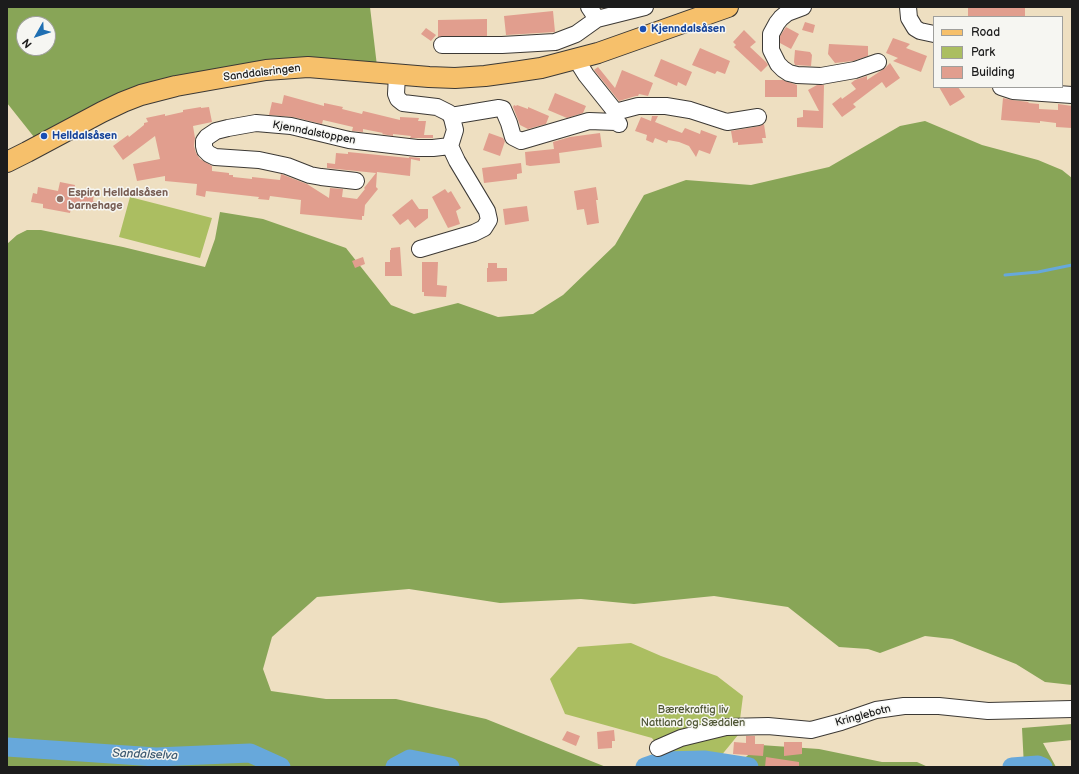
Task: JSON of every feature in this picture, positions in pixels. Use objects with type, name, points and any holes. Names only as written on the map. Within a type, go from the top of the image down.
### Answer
[{"type":"main road","name":"Sanddalsringen","points":[[8,159],[123,102],[147,93],[176,86],[266,70],[301,68],[342,69],[397,75],[454,78],[485,76],[541,68],[598,53],[728,7]]},
{"type":"street","points":[[442,45],[502,45],[555,42],[576,34],[593,13],[645,7]]},
{"type":"street","points":[[803,7],[787,13],[781,18],[771,34],[771,50],[778,64],[783,69],[797,75],[821,76],[855,70],[878,62]]},
{"type":"street","points":[[908,7],[909,18],[915,28],[920,31],[933,34]]},
{"type":"street","points":[[576,59],[586,75],[614,110],[619,111],[638,106],[666,106],[690,110],[727,122],[758,117]]},
{"type":"street","points":[[397,75],[396,94],[398,99],[403,103],[437,107],[444,110],[451,116],[455,130],[450,146],[457,161],[487,211],[489,220],[484,228],[474,233],[420,249]]},
{"type":"street","points":[[1005,88],[1072,95]]},
{"type":"street","points":[[451,116],[499,108],[503,109],[513,137],[521,141],[589,121],[616,122],[619,124]]},
{"type":"street","name":"Kjenndalstoppen","points":[[356,181],[321,178],[287,166],[259,160],[215,157],[205,150],[204,141],[216,131],[243,124],[262,123],[292,126],[349,140],[416,148],[450,146]]},
{"type":"street","name":"Kringlebotn","points":[[658,748],[681,738],[726,727],[768,726],[811,730],[876,710],[904,706],[939,706],[988,711],[1072,709]]},
{"type":"green space","points":[[7,7],[370,7],[377,66],[284,64],[71,122],[34,137],[7,103]]},
{"type":"green space","points":[[925,121],[982,145],[1038,160],[1062,170],[1072,178],[1072,685],[1045,682],[1016,664],[952,639],[925,636],[880,653],[868,649],[839,647],[788,607],[714,596],[634,604],[581,599],[500,603],[409,589],[317,597],[272,637],[263,669],[271,691],[326,699],[396,699],[486,719],[606,767],[7,767],[7,244],[17,235],[27,230],[41,230],[123,247],[205,267],[215,239],[220,212],[263,219],[346,248],[391,305],[414,314],[458,303],[498,317],[533,314],[563,295],[615,245],[644,195],[686,180],[751,185],[829,167],[900,126]]},
{"type":"green space","points":[[130,197],[212,218],[200,258],[119,237]]},
{"type":"green space","name":"Bærekraftig liv Nattland og Sædalen","points":[[631,643],[661,656],[717,676],[743,696],[738,735],[716,762],[691,767],[671,767],[662,761],[663,753],[652,738],[565,714],[550,679],[578,647]]},
{"type":"green space","points":[[1072,724],[1072,740],[1043,743],[1056,767],[1024,767],[1022,728]]},
{"type":"green space","points":[[760,745],[819,749],[882,762],[917,762],[928,767],[734,767]]},
{"type":"building","points":[[968,7],[1025,7],[1025,16],[968,16]]},
{"type":"building","points":[[553,11],[555,32],[506,35],[504,16]]},
{"type":"building","points":[[487,19],[487,36],[438,37],[438,20]]},
{"type":"building","points":[[805,22],[815,25],[813,33],[802,30]]},
{"type":"building","points":[[786,27],[799,34],[791,49],[780,43],[780,36]]},
{"type":"building","points":[[426,28],[436,35],[431,41],[421,34]]},
{"type":"building","points":[[744,30],[756,42],[750,47],[768,65],[761,72],[734,47],[736,45],[733,42]]},
{"type":"building","points":[[893,38],[910,44],[906,48],[927,56],[921,72],[893,61],[898,58],[886,53]]},
{"type":"building","points":[[829,44],[868,46],[868,56],[853,61],[835,63],[828,54]]},
{"type":"building","points":[[700,48],[730,61],[725,74],[717,71],[715,74],[692,65]]},
{"type":"building","points":[[795,50],[810,52],[812,55],[811,66],[795,65]]},
{"type":"building","points":[[661,59],[692,72],[686,86],[678,82],[677,86],[654,76]]},
{"type":"building","points":[[890,63],[900,78],[886,88],[882,82],[853,104],[856,107],[842,117],[832,104],[856,89],[851,83],[855,80],[867,76],[867,80]]},
{"type":"building","points":[[598,67],[615,88],[622,70],[653,83],[648,96],[639,94],[638,96],[619,101],[594,70]]},
{"type":"building","points":[[765,80],[783,80],[797,85],[797,97],[765,97]]},
{"type":"building","points":[[817,85],[824,85],[823,128],[797,127],[797,118],[803,117],[803,110],[819,111],[808,90]]},
{"type":"building","points":[[940,88],[959,88],[965,97],[950,106]]},
{"type":"building","points":[[555,93],[586,106],[583,113],[567,118],[548,110]]},
{"type":"building","points":[[284,95],[324,106],[324,103],[343,107],[342,109],[362,114],[363,111],[400,120],[400,117],[419,118],[418,121],[426,121],[424,135],[433,135],[433,138],[410,138],[411,136],[393,134],[393,136],[363,129],[363,132],[352,131],[353,127],[323,120],[322,124],[293,117],[269,115],[272,102],[282,104]]},
{"type":"building","points":[[1003,98],[1039,104],[1039,109],[1058,110],[1058,104],[1072,106],[1072,128],[1056,127],[1056,123],[1040,121],[1040,123],[1001,120]]},
{"type":"building","points":[[514,105],[528,109],[528,107],[549,116],[546,124],[528,129],[520,125],[513,107]]},
{"type":"building","points":[[209,107],[212,122],[193,126],[195,138],[194,146],[196,153],[200,159],[212,166],[212,171],[229,173],[229,175],[233,175],[233,177],[252,179],[252,177],[280,180],[281,174],[307,184],[329,198],[330,188],[343,189],[342,197],[357,199],[376,173],[327,168],[327,163],[335,164],[336,153],[348,154],[348,152],[420,158],[420,161],[411,159],[410,176],[377,172],[376,187],[378,189],[365,205],[362,220],[300,214],[301,200],[270,196],[269,200],[258,199],[259,197],[206,191],[205,197],[196,195],[197,184],[165,181],[165,176],[137,181],[133,164],[160,159],[155,136],[123,160],[113,146],[128,135],[129,137],[144,125],[144,123],[148,122],[146,118],[165,114],[165,116],[183,112],[183,110]]},
{"type":"building","points":[[652,116],[658,116],[655,122],[682,133],[685,128],[700,134],[701,130],[717,136],[710,154],[699,150],[696,157],[689,146],[679,142],[668,140],[667,143],[655,138],[653,143],[646,140],[647,135],[635,131],[641,117],[651,121]]},
{"type":"building","points":[[764,124],[766,138],[762,138],[763,143],[738,145],[738,142],[733,143],[731,131]]},
{"type":"building","points":[[489,133],[503,138],[505,141],[500,156],[483,150]]},
{"type":"building","points":[[600,133],[602,147],[559,153],[560,163],[530,166],[526,165],[525,152],[554,149],[553,142],[570,137]]},
{"type":"building","points":[[521,163],[522,173],[517,174],[517,179],[484,183],[482,168]]},
{"type":"building","points":[[60,182],[75,185],[74,190],[94,194],[93,201],[97,202],[95,210],[78,207],[78,209],[71,208],[70,213],[43,208],[43,204],[31,202],[33,193],[37,194],[38,187],[58,191]]},
{"type":"building","points":[[596,187],[599,223],[587,225],[584,209],[577,210],[574,191]]},
{"type":"building","points":[[445,189],[448,193],[451,191],[461,208],[456,211],[460,224],[448,228],[432,197]]},
{"type":"building","points":[[412,199],[419,209],[428,209],[428,218],[415,228],[408,219],[400,225],[392,215]]},
{"type":"building","points":[[527,206],[529,221],[505,225],[503,209]]},
{"type":"building","points":[[400,247],[402,276],[385,276],[385,262],[390,262],[391,248]]},
{"type":"building","points":[[363,257],[365,264],[355,268],[352,261]]},
{"type":"building","points":[[422,262],[438,262],[437,285],[447,286],[446,297],[424,296],[424,292],[422,292]]},
{"type":"building","points":[[488,263],[497,263],[497,268],[507,268],[507,281],[487,282]]},
{"type":"building","points":[[614,730],[615,741],[612,741],[612,748],[598,749],[597,732]]},
{"type":"building","points":[[567,731],[580,736],[576,746],[562,740]]},
{"type":"building","points":[[746,736],[755,736],[755,744],[764,744],[763,756],[733,754],[734,742],[746,743]]},
{"type":"building","points":[[784,742],[802,742],[802,754],[784,756]]},
{"type":"building","points":[[766,757],[799,762],[799,767],[765,767]]},
{"type":"waterway","points":[[1005,275],[1038,272],[1072,265]]},
{"type":"waterway","name":"Sandalselva","points":[[7,747],[156,757],[250,753],[281,767]]},
{"type":"waterway","points":[[395,767],[410,759],[450,767]]},
{"type":"waterway","points":[[645,767],[662,761],[704,760],[749,767]]},
{"type":"waterway","points":[[1012,767],[1038,765],[1043,767]]},
{"type":"place","name":"Kjenndalsåsen","points":[[643,29]]},
{"type":"place","name":"Helldalsåsen","points":[[44,136]]},
{"type":"place","name":"Espira Helldalsåsen barnehage","points":[[60,199]]}]
